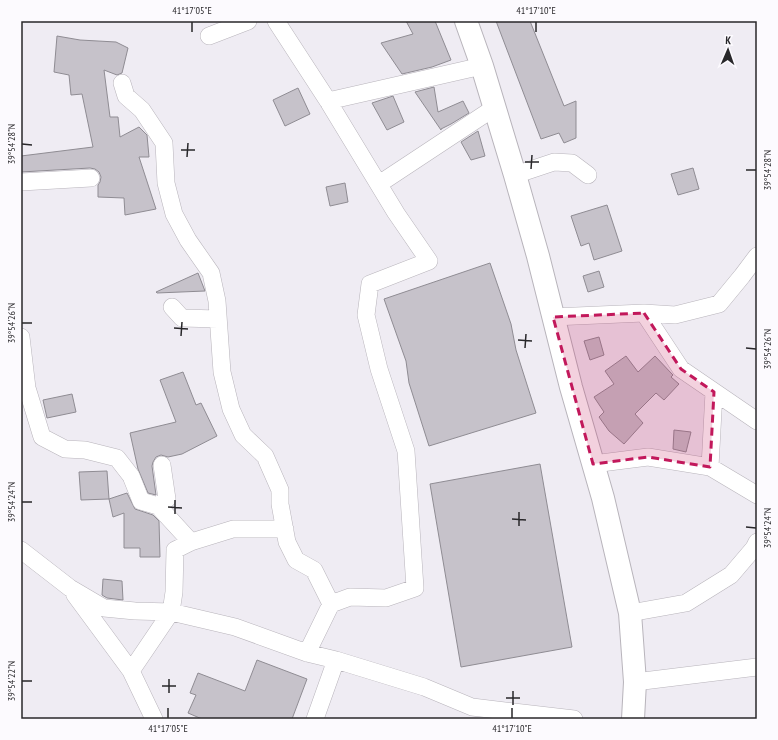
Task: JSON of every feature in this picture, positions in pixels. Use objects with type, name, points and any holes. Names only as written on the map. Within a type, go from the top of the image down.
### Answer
[{"type":"main road","points":[[466,21],[482,66],[515,175],[571,387],[603,498],[630,613],[635,682],[633,719]]},
{"type":"street","points":[[209,36],[248,21]]},
{"type":"street","points":[[276,21],[328,101],[396,213],[429,261],[370,284],[366,315],[379,369],[406,452],[415,588],[386,598],[350,597],[331,604],[307,653]]},
{"type":"street","points":[[328,101],[482,66]]},
{"type":"street","points":[[122,83],[126,96],[142,110],[164,143],[166,183],[174,214],[188,240],[211,273],[217,301],[222,372],[231,409],[243,435],[265,456],[280,490],[280,504],[287,542],[296,560],[314,570],[331,604]]},
{"type":"street","points":[[379,184],[494,108]]},
{"type":"street","points":[[515,175],[554,162],[572,163],[588,175]]},
{"type":"street","points":[[21,182],[91,178]]},
{"type":"street","points":[[553,317],[644,313],[675,315],[719,304],[757,256]]},
{"type":"street","points":[[172,307],[182,318],[218,319]]},
{"type":"street","points":[[644,313],[681,369],[757,421]]},
{"type":"street","points":[[21,337],[27,388],[27,410],[42,437],[65,449],[85,450],[117,458],[131,476],[141,501],[158,506],[191,542]]},
{"type":"street","points":[[710,467],[714,392]]},
{"type":"street","points":[[593,464],[648,457],[710,467],[757,496]]},
{"type":"street","points":[[158,506],[168,499],[162,464]]},
{"type":"street","points":[[131,671],[171,612],[174,592],[175,550],[191,542],[233,529],[285,529]]},
{"type":"street","points":[[630,613],[686,603],[731,574],[754,548],[757,542]]},
{"type":"street","points":[[21,550],[70,588],[104,608],[171,612],[235,627],[307,653],[336,660],[424,687],[472,707],[574,719]]},
{"type":"street","points":[[70,588],[131,671],[154,719]]},
{"type":"street","points":[[314,719],[336,660]]},
{"type":"street","points":[[635,682],[757,667]]},
{"type":"highlighted area","points":[[644,313],[681,369],[714,392],[710,467],[648,457],[593,464],[553,317]]},
{"type":"building","points":[[406,21],[435,21],[451,60],[432,67],[402,74],[381,43],[413,34]]},
{"type":"building","points":[[496,21],[530,21],[564,106],[576,101],[576,138],[564,143],[559,133],[541,139]]},
{"type":"building","points":[[57,36],[80,40],[116,42],[128,48],[122,73],[117,75],[104,70],[110,117],[118,117],[120,137],[139,127],[147,135],[149,157],[139,157],[156,209],[125,215],[124,198],[98,197],[98,185],[101,177],[99,172],[95,169],[90,168],[21,172],[21,156],[93,147],[82,94],[71,95],[69,75],[54,72]]},
{"type":"building","points":[[434,87],[438,112],[463,101],[469,113],[441,130],[415,92]]},
{"type":"building","points":[[298,88],[310,114],[285,126],[273,100]]},
{"type":"building","points":[[393,96],[404,122],[387,130],[372,103]]},
{"type":"building","points":[[478,131],[485,156],[471,160],[461,142]]},
{"type":"building","points":[[693,168],[699,189],[678,195],[671,174]]},
{"type":"building","points":[[345,183],[348,202],[330,206],[326,187]]},
{"type":"building","points":[[607,205],[622,251],[594,260],[589,243],[581,246],[571,216]]},
{"type":"building","points":[[490,263],[511,324],[516,350],[536,413],[429,446],[409,383],[406,361],[384,299]]},
{"type":"building","points":[[599,271],[604,287],[588,292],[583,276]]},
{"type":"building","points":[[198,273],[205,291],[156,292]]},
{"type":"building","points":[[599,337],[604,355],[590,360],[584,341]]},
{"type":"building","points":[[626,356],[638,372],[655,356],[673,375],[671,377],[679,384],[664,400],[656,393],[635,414],[643,423],[624,444],[609,431],[599,417],[604,412],[594,397],[614,384],[605,371]]},
{"type":"building","points":[[183,372],[196,405],[201,403],[217,436],[182,454],[168,457],[161,455],[156,457],[152,466],[156,495],[148,493],[138,469],[130,433],[176,422],[160,380]]},
{"type":"building","points":[[72,394],[76,412],[47,418],[43,400]]},
{"type":"building","points":[[674,430],[691,432],[686,452],[673,449]]},
{"type":"building","points":[[540,464],[572,647],[461,667],[430,484]]},
{"type":"building","points":[[107,471],[109,499],[81,500],[79,472]]},
{"type":"building","points":[[127,493],[135,509],[153,515],[159,521],[160,557],[140,557],[140,548],[124,548],[124,513],[113,517],[109,499]]},
{"type":"building","points":[[103,579],[122,581],[123,600],[107,598],[102,595]]},
{"type":"building","points":[[257,660],[307,679],[292,719],[202,719],[188,713],[196,695],[190,693],[198,673],[245,691]]}]
